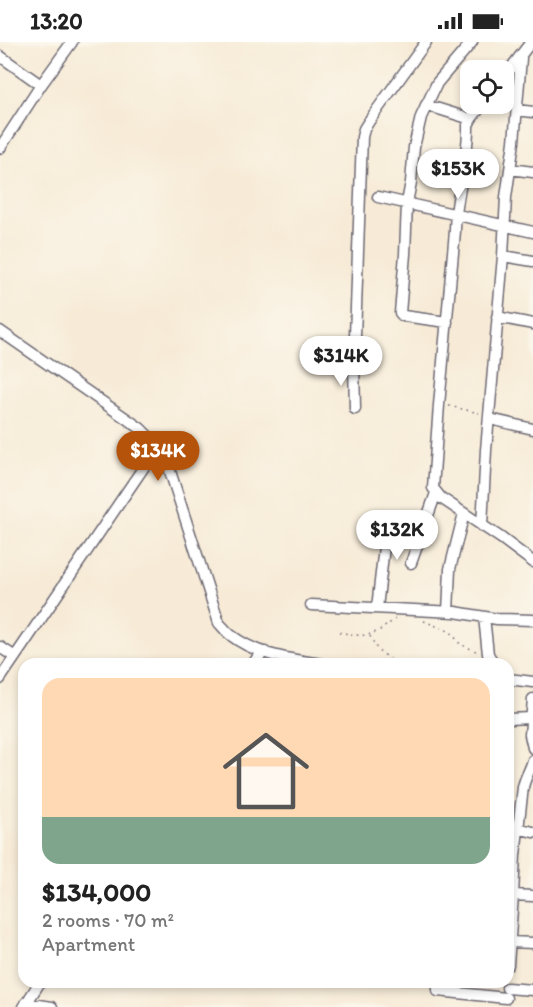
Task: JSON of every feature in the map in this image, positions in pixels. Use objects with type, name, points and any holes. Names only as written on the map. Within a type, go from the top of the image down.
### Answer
[{"type":"street","points":[[0,148],[72,42]]},
{"type":"street","points":[[356,409],[354,365],[362,137],[369,121],[426,42]]},
{"type":"street","points":[[447,322],[400,313],[407,203],[414,147],[421,117],[437,83],[471,42]]},
{"type":"street","points":[[514,64],[531,42]]},
{"type":"street","points":[[0,56],[41,85]]},
{"type":"street","points":[[520,57],[533,60]]},
{"type":"street","points":[[482,526],[504,226],[517,110],[520,57]]},
{"type":"street","points":[[426,105],[471,119]]},
{"type":"street","points":[[517,110],[533,112]]},
{"type":"street","points":[[475,114],[468,125],[464,165],[455,214],[433,481],[436,493],[441,498],[533,562]]},
{"type":"street","points":[[510,169],[533,172]]},
{"type":"street","points":[[378,197],[533,232]]},
{"type":"street","points":[[503,256],[533,261]]},
{"type":"street","points":[[497,317],[533,324]]},
{"type":"street","points":[[0,331],[140,428],[158,446],[168,465],[219,623],[245,645],[286,658]]},
{"type":"street","points":[[490,419],[533,429]]},
{"type":"street","points":[[0,679],[158,446]]},
{"type":"street","points":[[411,563],[436,493]]},
{"type":"street","points":[[448,612],[450,569],[464,513]]},
{"type":"street","points":[[377,608],[388,523],[391,521],[424,524]]},
{"type":"street","points":[[311,605],[448,612],[497,619],[533,620]]},
{"type":"street","points":[[484,617],[491,658]]},
{"type":"street","points":[[0,647],[15,657]]},
{"type":"street","points":[[257,658],[265,652]]},
{"type":"street","points":[[514,680],[533,682]]},
{"type":"street","points":[[533,699],[530,735],[533,748]]},
{"type":"street","points":[[514,719],[531,718]]},
{"type":"street","points":[[514,866],[523,786],[533,760]]},
{"type":"street","points":[[518,828],[533,832]]},
{"type":"street","points":[[514,894],[533,896]]},
{"type":"street","points":[[514,942],[533,943]]},
{"type":"street","points":[[36,988],[25,1005],[52,1007]]},
{"type":"street","points":[[438,988],[438,991],[507,994],[533,990]]},
{"type":"path","points":[[439,405],[484,415],[490,419]]},
{"type":"path","points":[[339,632],[361,636],[377,633],[406,610]]},
{"type":"path","points":[[422,620],[451,632],[460,644],[489,658]]},
{"type":"path","points":[[370,635],[378,651],[389,658]]}]
